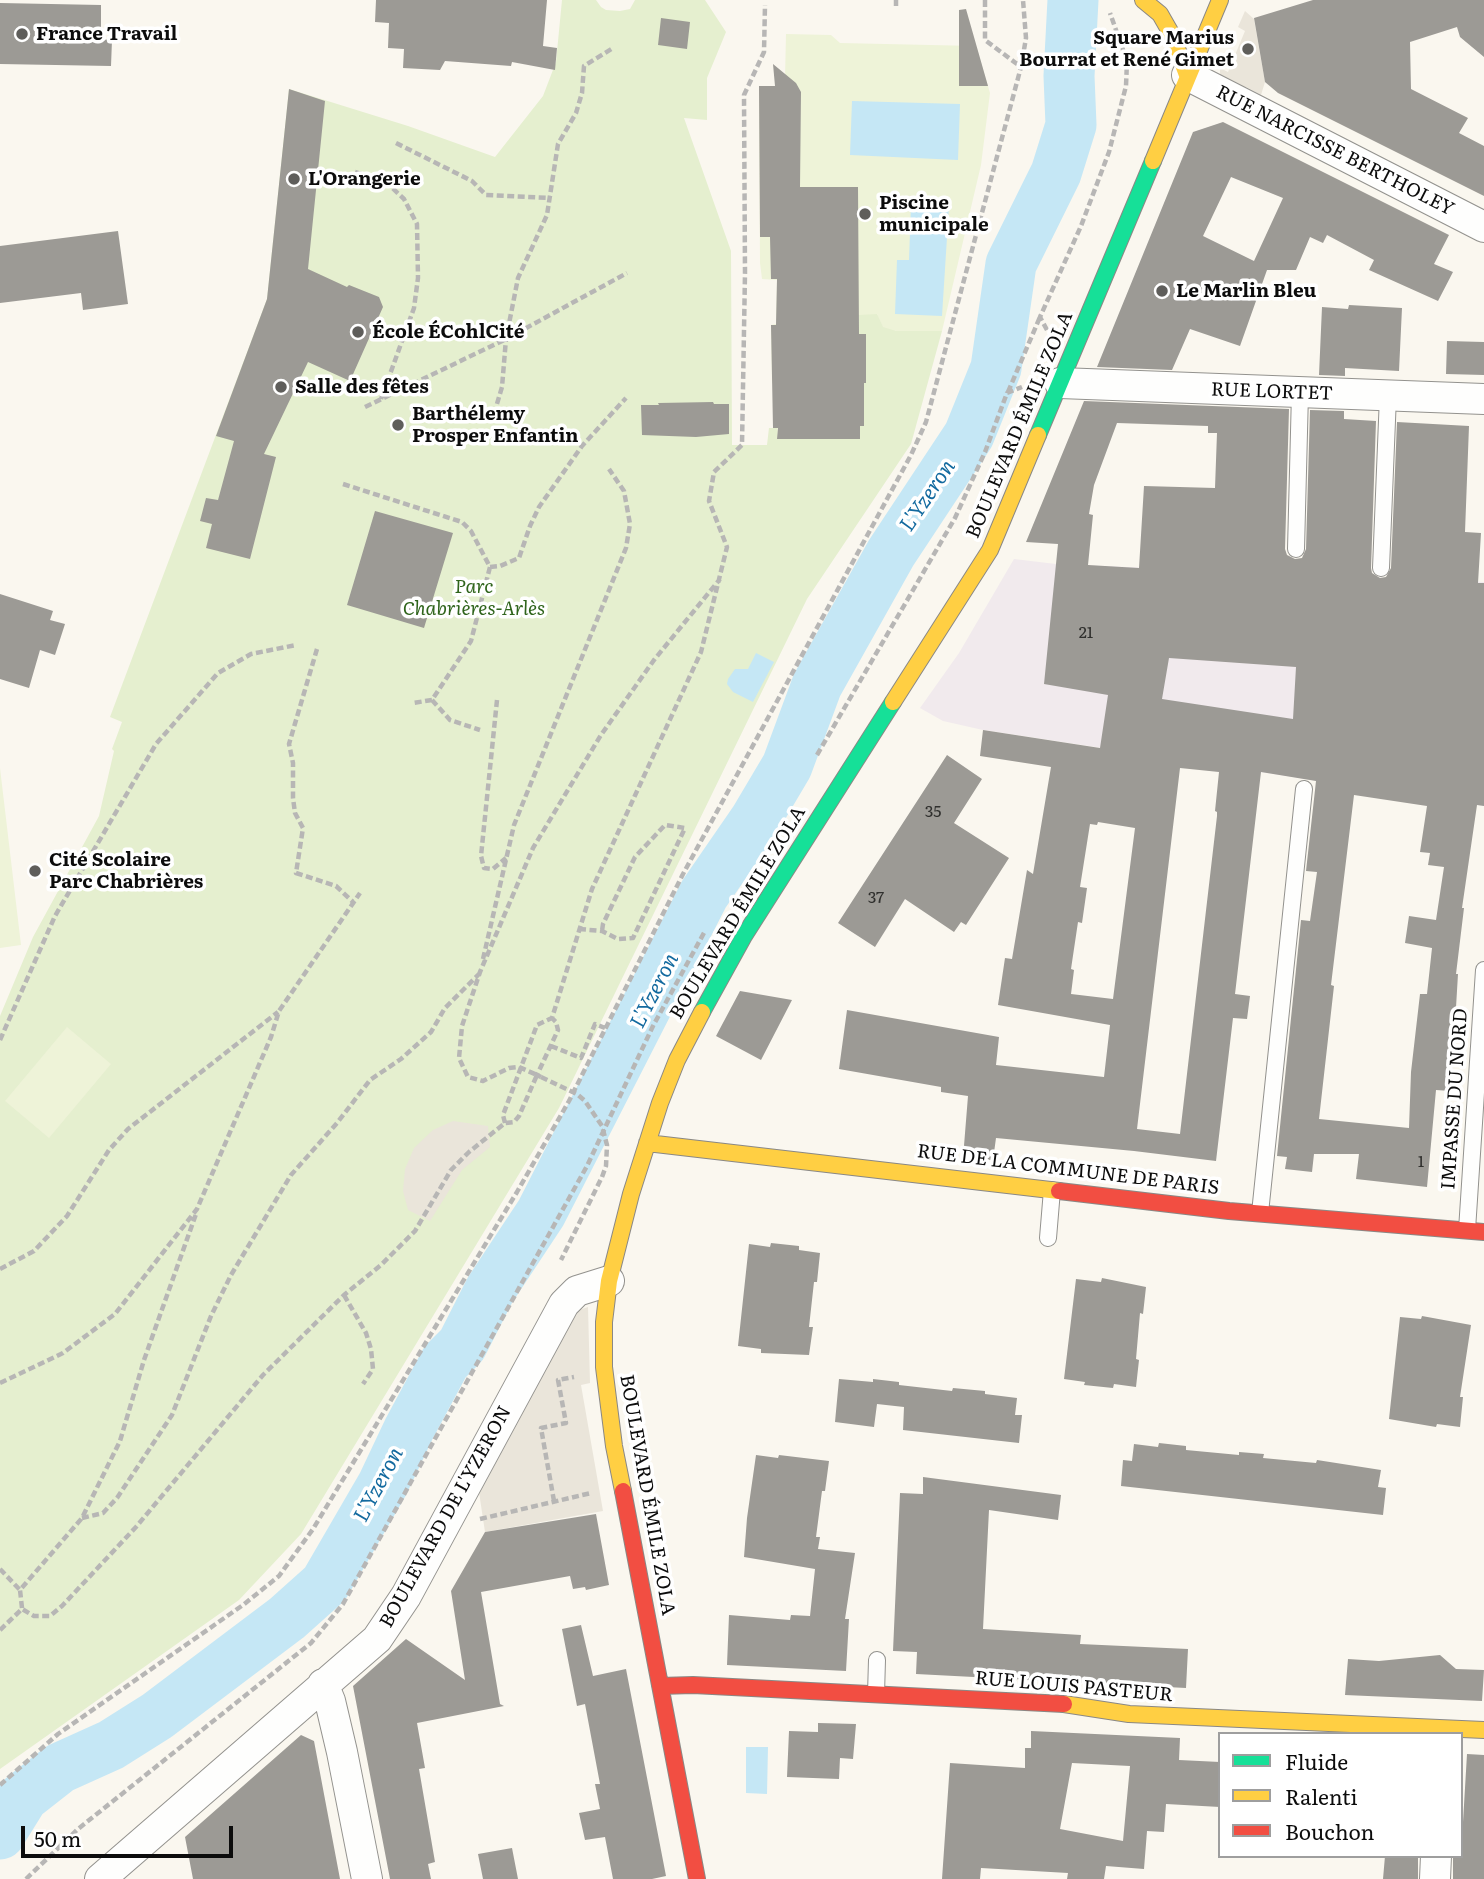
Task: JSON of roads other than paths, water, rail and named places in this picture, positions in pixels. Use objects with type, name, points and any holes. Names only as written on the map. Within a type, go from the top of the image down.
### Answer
[{"type":"main road","name":"BOULEVARD ÉMILE ZOLA","points":[[697,1879],[614,1446],[606,1380],[604,1322],[609,1281],[647,1143],[677,1060],[731,959],[990,550],[1220,0]]},
{"type":"main road","points":[[1148,4],[1160,14],[1187,75]]},
{"type":"main road","name":"RUE DE LA COMMUNE DE PARIS","points":[[647,1143],[1259,1213],[1484,1232]]},
{"type":"main road","name":"RUE LOUIS PASTEUR","points":[[660,1686],[693,1685],[1061,1703],[1149,1715],[1444,1731],[1484,1730]]},
{"type":"street","name":"RUE NARCISSE BERTHOLEY","points":[[1187,75],[1484,227]]},
{"type":"street","name":"RUE LORTET","points":[[1060,383],[1484,399]]},
{"type":"street","name":"BOULEVARD DE L'YZERON","points":[[100,1879],[377,1639],[406,1596],[564,1304],[577,1291],[609,1281]]},
{"type":"street","points":[[323,1684],[330,1701],[342,1752],[367,1879]]},
{"type":"street","points":[[1435,1879],[1436,1858]]},
{"type":"lane","points":[[1296,549],[1300,393]]},
{"type":"lane","points":[[1381,568],[1388,396]]},
{"type":"lane","points":[[1259,1213],[1304,789]]},
{"type":"lane","name":"IMPASSE DU NORD","points":[[1467,1230],[1484,970]]},
{"type":"lane","points":[[1048,1238],[1052,1189]]},
{"type":"lane","points":[[876,1694],[877,1660]]},
{"type":"water","points":[[852,101],[960,104],[958,160],[850,155]]},
{"type":"water","points":[[911,205],[949,206],[942,316],[895,314],[897,260],[909,260]]},
{"type":"water","points":[[756,653],[774,662],[753,702],[733,692],[727,684],[735,669],[748,669]]},
{"type":"water","points":[[746,1747],[768,1747],[767,1794],[746,1793]]},
{"type":"waterway","name":"L'Yzeron","points":[[0,1834],[23,1797],[60,1768],[111,1745],[157,1716],[287,1618],[325,1584],[383,1484],[445,1362],[462,1345],[490,1290],[541,1213],[704,894],[755,820],[787,766],[817,685],[891,553],[969,435],[996,368],[1011,264],[1056,173],[1071,125],[1069,76],[1073,0]]},
{"type":"place","name":"France Travail","points":[[22,34]]},
{"type":"place","name":"Square Marius Bourrat et René Gimet","points":[[1248,49]]},
{"type":"place","name":"L'Orangerie","points":[[294,179]]},
{"type":"place","name":"Piscine municipale","points":[[865,214]]},
{"type":"place","name":"Le Marlin Bleu","points":[[1162,291]]},
{"type":"place","name":"École ÉCohlCité","points":[[358,332]]},
{"type":"place","name":"Salle des fêtes","points":[[281,387]]},
{"type":"place","name":"Barthélemy Prosper Enfantin","points":[[398,425]]},
{"type":"place","name":"Cité Scolaire Parc Chabrières","points":[[35,871]]},
{"type":"park label","name":"Parc Chabrières-Arlès","points":[[474,598]]}]
